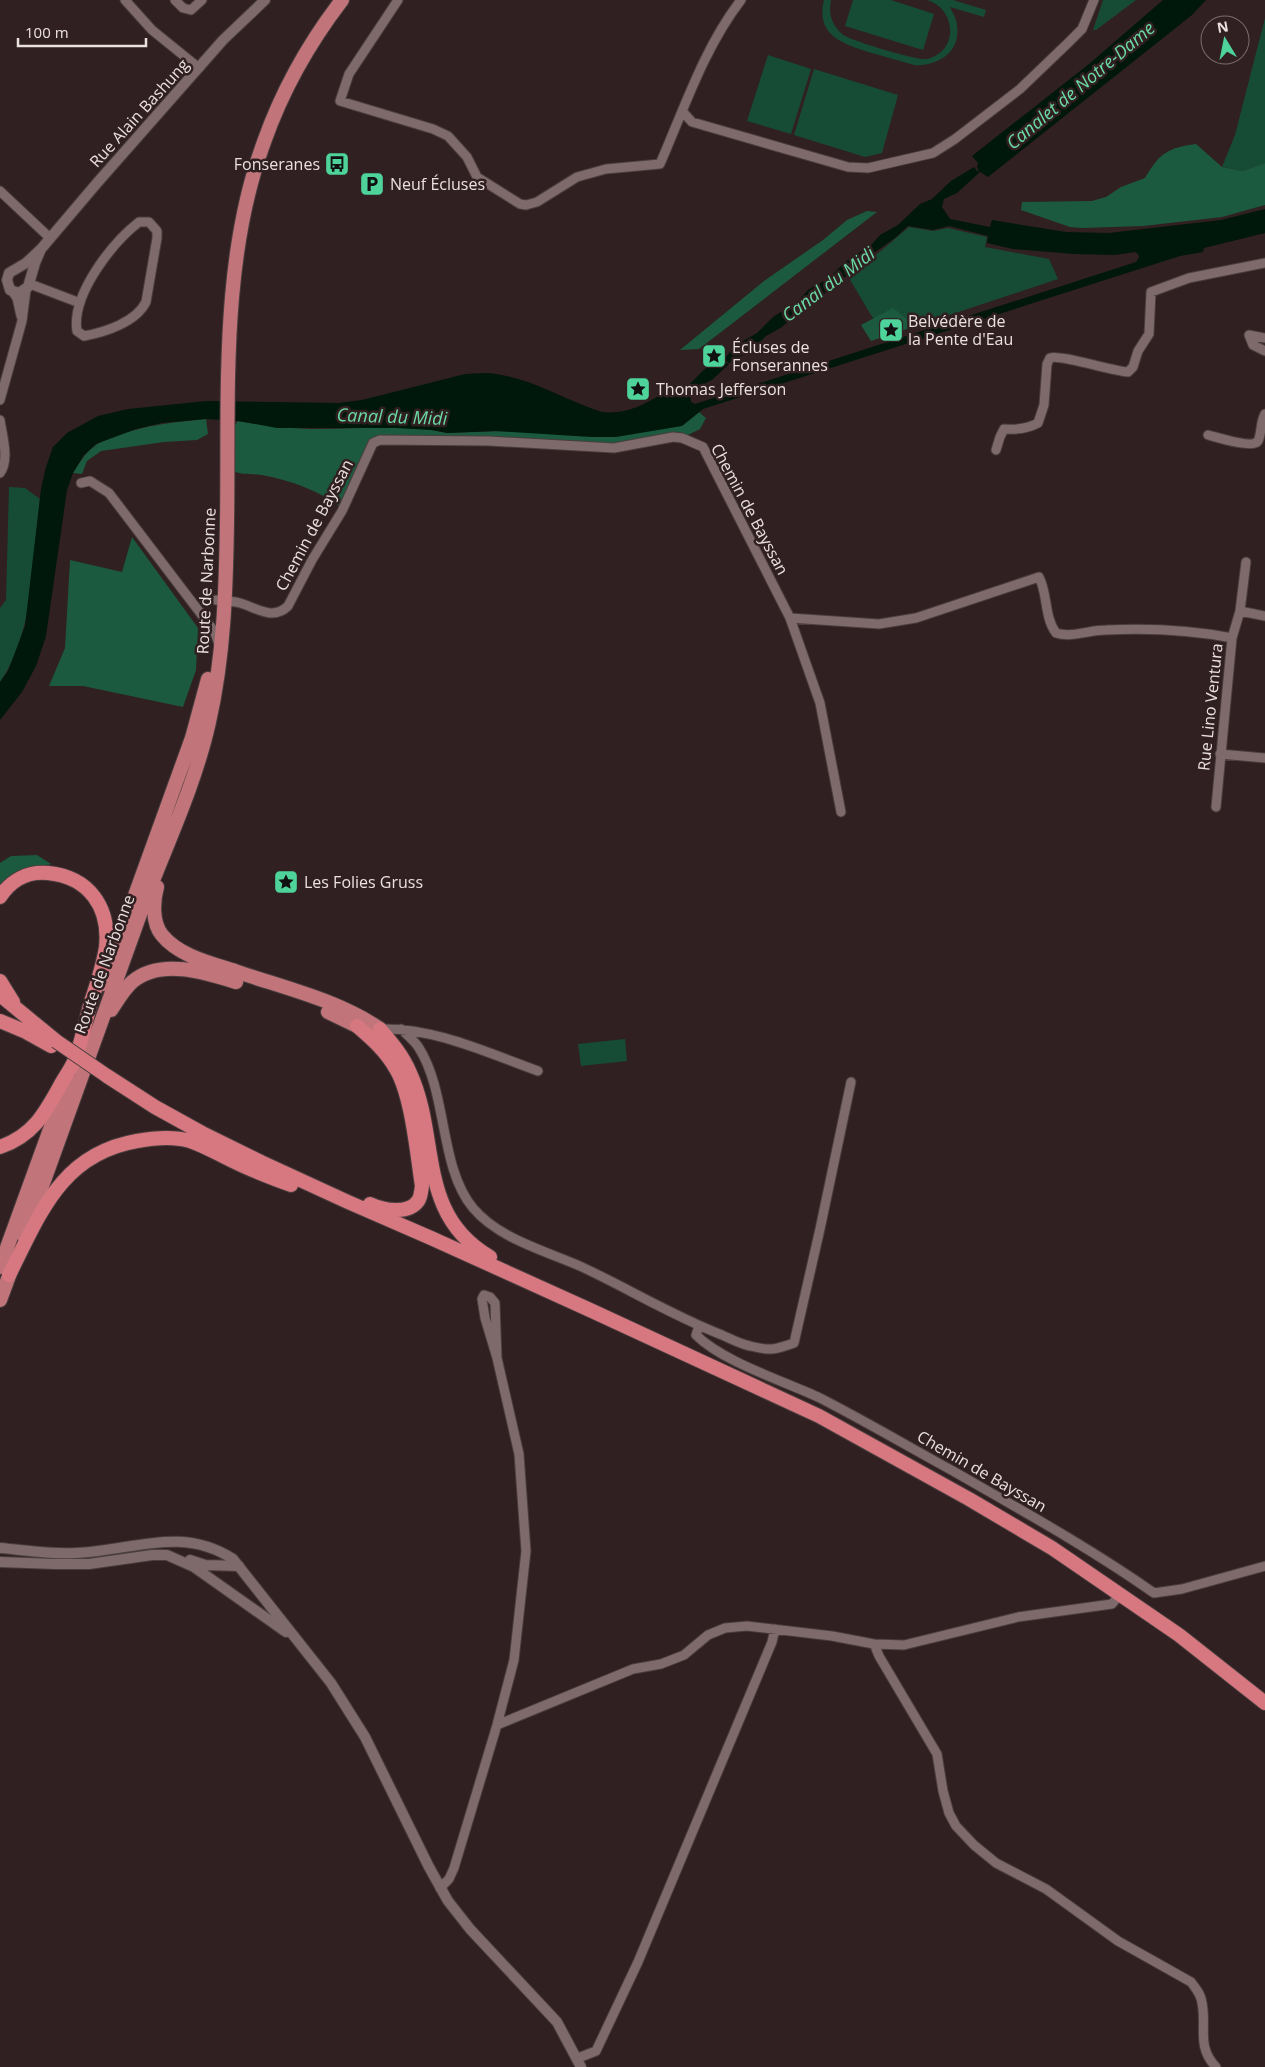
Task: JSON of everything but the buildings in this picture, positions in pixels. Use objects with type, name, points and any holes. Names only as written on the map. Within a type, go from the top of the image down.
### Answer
[{"type":"highway","points":[[0,897],[6,889],[20,878],[38,872],[59,874],[77,880],[91,892],[102,908],[106,926],[106,945],[102,966],[76,1059],[48,1108],[33,1127],[18,1140],[0,1147]]},
{"type":"highway","points":[[0,981],[14,1003],[55,1044]]},
{"type":"highway","points":[[0,995],[31,1021]]},
{"type":"highway","points":[[0,1002],[105,1080],[168,1122],[300,1188],[450,1253],[815,1423],[878,1450]]},
{"type":"highway","points":[[0,1021],[55,1044]]},
{"type":"highway","points":[[261,1162],[380,1208],[400,1210],[412,1207],[419,1200],[422,1186],[406,1096],[397,1069],[380,1045],[357,1026]]},
{"type":"highway","points":[[380,1029],[398,1049],[411,1074],[418,1096],[432,1170],[446,1214],[477,1250],[502,1265],[590,1310]]},
{"type":"highway","points":[[105,1080],[202,1133],[261,1162],[590,1310],[818,1416],[1052,1548],[1180,1636],[1265,1703]]},
{"type":"highway","points":[[4,1271],[55,1191],[76,1167],[103,1151],[124,1143],[151,1138],[190,1141],[256,1172],[300,1188]]},
{"type":"main road","name":"Route de Narbonne","points":[[4,1271],[95,1039],[196,768],[209,723],[222,651],[221,600],[225,388],[222,325],[227,271],[234,228],[249,164],[267,115],[295,56],[333,0]]},
{"type":"main road","name":"Route de Narbonne","points":[[225,388],[235,273],[241,229],[263,142],[286,90],[317,35],[342,0]]},
{"type":"main road","name":"Route de Narbonne","points":[[0,1300],[4,1271],[76,1059],[192,738],[210,665],[214,631],[221,600]]},
{"type":"main road","points":[[181,808],[154,901],[155,917],[160,933],[175,948],[198,959],[331,1004],[363,1018],[380,1029]]},
{"type":"main road","points":[[95,1039],[117,1000],[132,982],[152,972],[174,968],[192,969],[214,974],[330,1013],[357,1026]]},
{"type":"street","points":[[125,0],[152,30],[200,68]]},
{"type":"street","points":[[175,0],[183,8],[190,10],[202,0]]},
{"type":"street","name":"Rue Alain Bashung","points":[[16,269],[41,250],[97,183],[223,40],[265,0]]},
{"type":"street","points":[[398,0],[349,74],[340,101],[433,129],[448,136],[467,156],[477,177],[513,200],[526,205],[537,202],[577,177],[606,169],[660,164],[695,80],[729,16],[742,0]]},
{"type":"street","points":[[683,112],[692,122],[848,167],[868,168],[933,153],[955,139],[1027,82],[1082,29],[1094,0]]},
{"type":"street","points":[[0,191],[50,238]]},
{"type":"street","points":[[138,222],[150,222],[157,231],[157,238],[146,302],[142,310],[134,317],[99,333],[84,336],[77,331],[75,321],[80,303],[100,263],[125,233],[138,222]]},
{"type":"street","name":"Rue Alain Bashung","points":[[29,284],[41,250]]},
{"type":"street","points":[[996,450],[1004,429],[1029,428],[1038,423],[1044,404],[1047,364],[1050,358],[1054,356],[1061,357],[1089,365],[1128,372],[1133,367],[1138,351],[1149,334],[1151,292],[1189,278],[1265,263]]},
{"type":"street","points":[[0,400],[22,321],[29,284],[26,272],[16,269],[4,278],[7,289],[16,298],[22,321]]},
{"type":"street","points":[[7,289],[19,293],[29,284]]},
{"type":"street","points":[[29,284],[80,303]]},
{"type":"street","points":[[1265,338],[1249,335],[1253,345],[1265,351]]},
{"type":"street","points":[[1208,436],[1248,444],[1255,443],[1258,440],[1261,420],[1265,414]]},
{"type":"street","points":[[0,420],[4,452],[0,473]]},
{"type":"street","name":"Chemin de Bayssan","points":[[221,600],[240,603],[276,614],[288,606],[312,560],[342,511],[373,443],[380,440],[489,441],[614,448],[673,437],[682,438],[703,447],[790,618],[820,703],[841,812]]},
{"type":"street","points":[[81,483],[90,481],[108,493],[214,631],[222,651]]},
{"type":"street","name":"Rue Lino Ventura","points":[[1216,807],[1232,638],[1240,611],[1246,562]]},
{"type":"street","points":[[790,618],[879,624],[916,618],[1039,577],[1044,587],[1051,626],[1056,633],[1064,636],[1102,630],[1142,629],[1205,632],[1232,638]]},
{"type":"street","points":[[1240,611],[1265,616]]},
{"type":"street","points":[[1220,754],[1265,758]]},
{"type":"street","points":[[357,1026],[416,1032],[466,1045],[538,1071]]},
{"type":"street","points":[[380,1029],[380,1045]]},
{"type":"street","points":[[400,1029],[418,1046],[429,1068],[461,1190],[473,1208],[488,1222],[509,1235],[582,1267],[699,1326],[748,1346],[773,1351],[794,1343],[851,1082]]},
{"type":"street","points":[[440,1888],[449,1879],[454,1868],[498,1725],[514,1660],[526,1551],[519,1454],[497,1358],[485,1318],[482,1299],[484,1295],[490,1297],[495,1303],[497,1358]]},
{"type":"street","name":"Chemin de Bayssan","points":[[699,1326],[696,1335],[705,1344],[748,1367],[820,1398],[918,1452],[1026,1512],[1154,1593],[1182,1589],[1265,1566]]},
{"type":"street","points":[[0,1548],[76,1553],[153,1542],[179,1541],[210,1546],[233,1559],[331,1683],[365,1737],[448,1901],[470,1929],[557,2022],[580,2062],[596,2051],[638,1962],[768,1651],[775,1629]]},
{"type":"street","points":[[0,1562],[89,1564],[152,1555],[177,1555],[205,1565],[239,1566]]},
{"type":"street","points":[[167,1556],[194,1567],[297,1640]]},
{"type":"street","points":[[498,1725],[624,1672],[661,1664],[684,1655],[708,1636],[725,1628],[746,1626],[832,1636],[874,1644],[904,1645],[1018,1618],[1112,1604],[1120,1594]]},
{"type":"street","points":[[874,1644],[879,1656],[937,1754],[943,1791],[949,1813],[956,1826],[974,1845],[996,1863],[1046,1889],[1118,1941],[1191,1982],[1198,1991],[1203,2003],[1202,2036],[1206,2052],[1216,2067]]},
{"type":"green space","points":[[824,0],[831,0],[830,10],[832,19],[842,34],[869,45],[921,59],[937,55],[945,48],[949,40],[949,21],[937,5],[927,0],[953,0],[986,10],[984,17],[950,7],[957,26],[955,43],[951,50],[939,60],[923,65],[914,65],[862,50],[834,37],[824,23],[822,13]]},
{"type":"green space","points":[[853,0],[891,0],[934,14],[923,50],[845,26]]},
{"type":"green space","points":[[1103,0],[1136,0],[1096,30],[1093,30]]},
{"type":"green space","points":[[1265,18],[1265,163],[1243,171],[1222,167],[1235,135]]},
{"type":"green space","points":[[768,55],[811,69],[791,134],[747,121]]},
{"type":"green space","points":[[814,69],[898,95],[882,153],[865,157],[794,135]]},
{"type":"green space","points":[[1196,144],[1222,167],[1243,171],[1265,163],[1265,205],[1222,217],[1143,226],[1082,228],[1070,227],[1021,210],[1022,202],[1092,201],[1106,197],[1121,187],[1145,178],[1155,163],[1165,153],[1178,147]]},
{"type":"green space","points":[[867,211],[877,212],[699,349],[680,350],[764,281],[823,240],[847,220]]},
{"type":"green space","points":[[909,227],[933,231],[948,228],[987,237],[985,247],[1049,259],[1058,279],[886,336],[849,278]]},
{"type":"green space","points":[[893,308],[909,321],[919,322],[917,326],[900,331],[895,325],[883,332],[886,336],[871,341],[861,325]]},
{"type":"green space","points":[[699,412],[706,418],[700,429],[682,438],[631,446],[373,443],[343,509],[325,497],[294,483],[262,475],[237,473],[228,469],[229,432],[238,421],[301,429],[413,428],[447,433],[683,425]]},
{"type":"green space","points":[[206,419],[208,434],[197,440],[164,442],[101,451],[87,461],[82,474],[73,473],[88,452],[105,440],[149,427]]},
{"type":"green space","points":[[9,487],[25,488],[40,499],[34,569],[26,618],[20,641],[11,663],[0,682],[0,608],[6,600]]},
{"type":"green space","points":[[132,537],[198,628],[196,670],[183,707],[83,686],[49,686],[65,648],[70,560],[122,572]]},
{"type":"green space","points":[[37,855],[51,864],[19,873],[0,885],[0,863],[11,856]]},
{"type":"green space","points":[[625,1039],[627,1061],[581,1066],[578,1044]]},
{"type":"water","points":[[1163,0],[1206,0],[1192,15],[988,177],[980,172],[957,193],[944,199],[942,207],[950,219],[990,227],[992,220],[1066,232],[1109,233],[1221,220],[1265,209],[1265,233],[1204,248],[1203,252],[1180,256],[703,409],[682,426],[616,437],[591,437],[495,431],[447,433],[432,430],[395,428],[277,428],[238,421],[206,419],[162,423],[136,429],[96,444],[84,455],[73,473],[67,490],[46,636],[36,666],[22,692],[0,720],[0,682],[8,671],[25,626],[41,489],[46,467],[53,447],[67,433],[98,416],[128,409],[207,401],[339,403],[362,400],[465,374],[481,373],[523,380],[602,412],[631,409],[648,402],[673,387],[685,389],[689,384],[690,389],[694,391],[690,394],[691,402],[695,404],[1136,262],[1139,257],[1135,252],[1115,255],[1074,254],[1013,249],[987,243],[988,236],[949,226],[933,230],[908,226],[871,255],[867,250],[880,235],[898,225],[920,204],[932,199],[951,181],[974,167],[979,172],[978,163],[972,156],[1089,64]]},
{"type":"water","points":[[865,249],[866,254],[871,256],[869,258],[852,273],[836,282],[832,280],[831,276],[845,262]]},
{"type":"water","name":"Canal du Midi","points":[[828,277],[835,283],[822,296],[801,309],[797,307],[796,303],[809,289],[828,279]]},
{"type":"water","points":[[795,303],[796,308],[801,310],[782,327],[766,336],[752,350],[729,363],[725,361],[725,358],[736,345],[757,333],[773,317]]},
{"type":"water","points":[[724,357],[724,362],[729,364],[713,379],[694,390],[691,389],[690,384],[701,372]]},
{"type":"place","name":"Fonseranes","points":[[337,164]]},
{"type":"place","name":"Neuf Écluses","points":[[372,184]]},
{"type":"place","name":"Belvédère de la Pente d'Eau","points":[[891,330]]},
{"type":"place","name":"Écluses de Fonserannes","points":[[714,356]]},
{"type":"place","name":"Thomas Jefferson","points":[[638,389]]},
{"type":"place","name":"Les Folies Gruss","points":[[286,882]]},
{"type":"water label","name":"Canalet de Notre-Dame","points":[[1080,85]]}]
